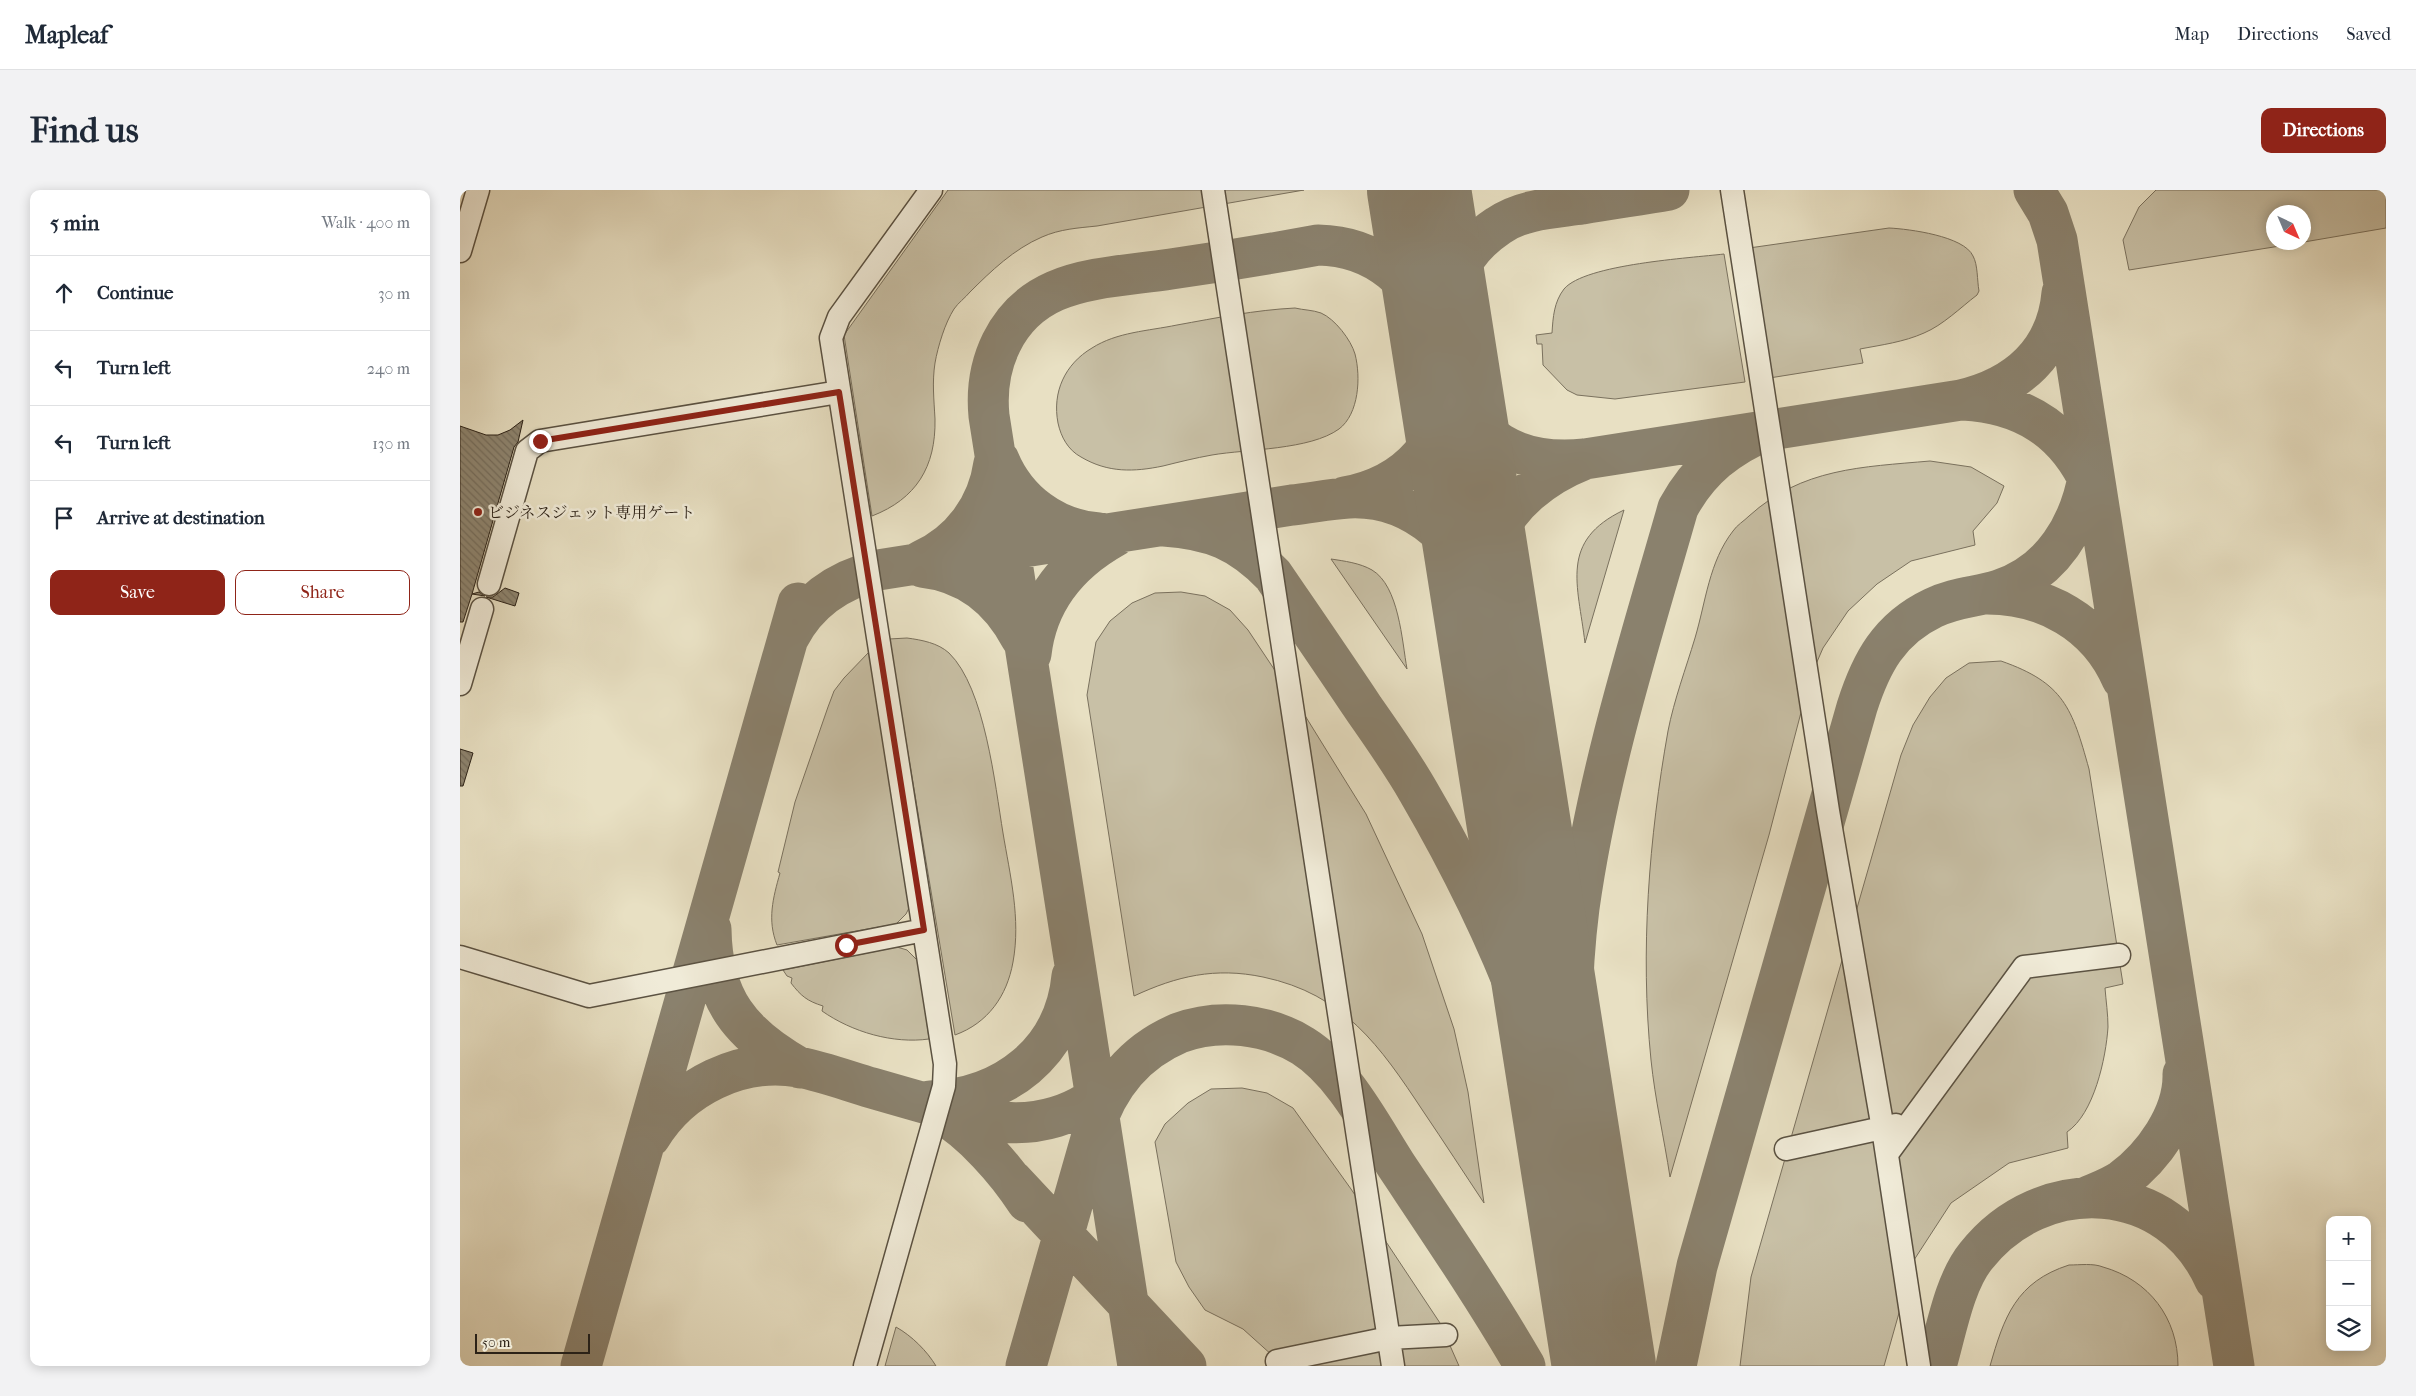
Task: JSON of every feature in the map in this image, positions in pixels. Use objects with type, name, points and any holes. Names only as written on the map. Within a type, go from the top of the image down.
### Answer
[{"type":"street","points":[[460,252],[478,190]]},
{"type":"street","points":[[865,1366],[944,1086],[945,1064],[831,338],[839,317],[931,190]]},
{"type":"street","points":[[1213,190],[1393,1366]]},
{"type":"street","points":[[1732,190],[1828,811],[1883,1129],[1919,1366]]},
{"type":"street","points":[[489,584],[527,451],[540,441],[839,392]]},
{"type":"street","points":[[460,684],[482,609]]},
{"type":"street","points":[[460,957],[589,996],[924,930]]},
{"type":"street","points":[[1887,1154],[2024,968],[2119,954]]},
{"type":"street","points":[[1786,1149],[1883,1129],[1911,1121]]},
{"type":"street","points":[[1277,1361],[1389,1338],[1446,1335]]},
{"type":"shaded area","points":[[948,190],[1304,190],[1062,231],[1042,237],[1012,254],[978,284],[954,309],[942,335],[935,363],[933,384],[934,436],[932,452],[927,466],[912,490],[901,500],[872,516],[844,335]]},
{"type":"shaded area","points":[[2156,190],[2386,190],[2386,228],[2311,241],[2311,205],[2266,205],[2266,248],[2129,270],[2123,240],[2139,207]]},
{"type":"shaded area","points":[[1889,228],[1935,235],[1959,243],[1968,249],[1976,264],[1979,291],[1977,295],[1931,330],[1900,341],[1860,349],[1863,363],[1757,380],[1735,250]]},
{"type":"shaded area","points":[[1724,254],[1745,382],[1615,399],[1577,395],[1567,390],[1543,365],[1542,344],[1537,344],[1536,335],[1552,333],[1558,299],[1564,289],[1576,280],[1615,268],[1664,260]]},
{"type":"shaded area","points":[[1295,308],[1315,311],[1332,320],[1346,336],[1353,348],[1358,373],[1357,394],[1351,414],[1339,429],[1327,436],[1295,445],[1212,455],[1163,466],[1131,470],[1101,466],[1091,462],[1072,451],[1066,443],[1058,423],[1057,400],[1059,390],[1074,362],[1092,348],[1122,335],[1236,315]]},
{"type":"shaded area","points":[[1930,461],[1971,467],[2004,486],[1997,503],[1973,531],[1975,545],[1911,561],[1877,584],[1848,611],[1823,648],[1810,678],[1769,835],[1670,1177],[1651,1060],[1646,978],[1648,895],[1661,771],[1668,731],[1713,569],[1725,543],[1736,527],[1769,500],[1790,488],[1812,479],[1857,468]]},
{"type":"shaded area","points":[[1624,510],[1585,643],[1577,583],[1581,550],[1590,536],[1603,522]]},
{"type":"shaded area","points":[[1331,559],[1352,563],[1372,570],[1388,588],[1398,615],[1407,669]]},
{"type":"shaded area","points":[[1181,592],[1205,596],[1230,610],[1248,630],[1304,714],[1366,814],[1422,934],[1454,1029],[1468,1092],[1484,1203],[1407,1087],[1375,1045],[1338,1010],[1316,996],[1291,985],[1263,977],[1245,974],[1212,973],[1166,983],[1134,996],[1087,695],[1096,642],[1110,621],[1132,603],[1155,593]]},
{"type":"shaded area","points":[[907,638],[935,644],[949,653],[972,689],[980,713],[992,764],[1014,897],[1015,946],[1013,962],[1006,986],[1001,997],[986,1016],[967,1030],[955,1035],[889,639]]},
{"type":"shaded area","points":[[869,652],[909,908],[896,924],[777,945],[772,927],[772,909],[780,873],[778,872],[795,802],[834,691]]},
{"type":"shaded area","points":[[2001,661],[2022,669],[2039,679],[2062,700],[2077,729],[2089,769],[2123,984],[2105,988],[2107,1040],[2097,1084],[2085,1112],[2067,1132],[2068,1148],[2009,1163],[1951,1203],[1914,1260],[1884,1366],[1740,1366],[1751,1277],[1901,755],[1913,725],[1930,697],[1946,678],[1969,663]]},
{"type":"shaded area","points":[[897,947],[907,950],[919,962],[929,1039],[901,1040],[887,1038],[846,1025],[822,1011],[823,1006],[801,995],[791,983],[792,978],[787,976],[783,970]]},
{"type":"shaded area","points":[[1242,1088],[1267,1093],[1293,1108],[1351,1189],[1440,1323],[1459,1366],[1280,1366],[1273,1356],[1243,1329],[1205,1310],[1189,1287],[1176,1262],[1155,1142],[1165,1124],[1188,1103],[1211,1089]]},
{"type":"shaded area","points":[[2069,1265],[2103,1267],[2134,1281],[2147,1291],[2158,1303],[2173,1332],[2177,1348],[2178,1366],[1990,1366],[2007,1317],[2024,1292],[2036,1281],[2051,1272]]},
{"type":"shaded area","points":[[896,1327],[919,1344],[936,1366],[885,1366]]},
{"type":"building","name":"ビジネスジェット専用ゲート","points":[[523,420],[518,442],[514,447],[463,622],[460,622],[460,426],[486,435],[498,435],[510,430]]},
{"type":"building","points":[[505,588],[519,593],[515,606],[486,597],[493,597]]},
{"type":"building","points":[[479,592],[485,596],[472,594]]},
{"type":"building","points":[[460,749],[473,753],[463,786],[460,786]]},
{"type":"taxiway","points":[[1440,333],[1445,302],[1456,273],[1473,247],[1507,220],[1539,210],[1669,190]]},
{"type":"taxiway","points":[[2034,190],[2048,213],[2057,240],[2234,1366]]},
{"type":"taxiway","points":[[1138,1366],[989,416],[990,378],[995,360],[1001,343],[1023,313],[1038,301],[1068,286],[1097,279],[1208,264],[1318,245],[1340,247],[1359,252],[1376,260],[1405,283],[1418,298],[1440,333]]},
{"type":"taxiway","points":[[1449,376],[1459,398],[1471,417],[1485,432],[1501,444],[1519,453],[1539,458],[1561,460],[1585,459],[1961,400],[1981,394],[2000,386],[2031,364],[2043,349],[2052,333],[2059,314],[2062,293]]},
{"type":"taxiway","points":[[1345,497],[1368,491],[1388,482],[1406,471],[1421,456],[1433,440],[1441,421],[1447,399],[1449,376]]},
{"type":"taxiway","points":[[1963,400],[1985,402],[2005,407],[2040,423],[2069,449],[2091,485]]},
{"type":"taxiway","points":[[1576,1188],[1572,1048],[1575,943],[1587,857],[1621,707],[1678,508],[1695,482],[1716,460],[1740,443],[1769,429]]},
{"type":"taxiway","points":[[999,460],[1015,488],[1038,511],[1067,526],[1082,531],[1099,533]]},
{"type":"taxiway","points":[[1484,604],[1488,558],[1498,530],[1507,516],[1528,493],[1541,483],[1583,460]]},
{"type":"taxiway","points":[[921,561],[948,544],[970,522],[986,494],[994,463]]},
{"type":"taxiway","points":[[1676,1366],[1697,1266],[1862,691],[1884,649],[1893,637],[1918,616],[1941,604],[1999,590],[2018,582],[2049,559],[2061,544],[2079,511],[2089,473]]},
{"type":"taxiway","points":[[789,637],[805,612],[826,593],[850,579],[878,570],[1292,505],[1349,498],[1373,499],[1396,505],[1416,515],[1435,528],[1451,544],[1465,563],[1476,583],[1484,605]]},
{"type":"taxiway","points":[[1164,526],[1196,530],[1224,539],[1249,553],[1261,563],[1273,575],[1392,750],[1440,830],[1500,951],[1533,1034],[1559,1120]]},
{"type":"taxiway","points":[[1031,654],[1034,635],[1040,617],[1058,585],[1082,559],[1114,537]]},
{"type":"taxiway","points":[[922,567],[954,575],[981,589],[1003,611],[1021,638]]},
{"type":"taxiway","points":[[1984,594],[2028,599],[2066,615],[2084,627],[2099,642],[2112,659],[2122,679]]},
{"type":"taxiway","points":[[581,1366],[798,603]]},
{"type":"taxiway","points":[[711,929],[717,975],[724,995],[733,1012],[761,1042],[800,1068]]},
{"type":"taxiway","points":[[930,1101],[957,1098],[982,1091],[1006,1081],[1026,1066],[1044,1048],[1057,1027],[1067,1003],[1072,976]]},
{"type":"taxiway","points":[[1026,1366],[1093,1132],[1114,1085],[1136,1061],[1163,1041],[1194,1028],[1227,1025],[1259,1028],[1289,1039],[1303,1046],[1331,1070],[1355,1100],[1478,1289],[1525,1366]]},
{"type":"taxiway","points":[[650,1137],[678,1103],[695,1090],[714,1079],[735,1071],[756,1067],[777,1065],[799,1067],[986,1120],[1022,1123],[1056,1117],[1072,1111],[1087,1103],[1115,1080]]},
{"type":"taxiway","points":[[2087,1197],[2122,1180],[2134,1171],[2155,1147],[2165,1134],[2178,1105],[2183,1074]]},
{"type":"taxiway","points":[[940,1113],[964,1130],[988,1153],[1027,1202]]},
{"type":"taxiway","points":[[1012,1180],[1186,1366]]},
{"type":"taxiway","points":[[1936,1366],[1951,1308],[1968,1267],[1976,1256],[2003,1229],[2035,1210],[2069,1200],[2103,1198],[2137,1205],[2168,1221],[2195,1246],[2215,1280]]},
{"type":"runway","points":[[1419,190],[1604,1366]]},
{"type":"place","name":"ビジネスジェット専用ゲート","points":[[478,512]]},
{"type":"route","points":[[540,441],[839,392],[924,930],[846,945]]}]
